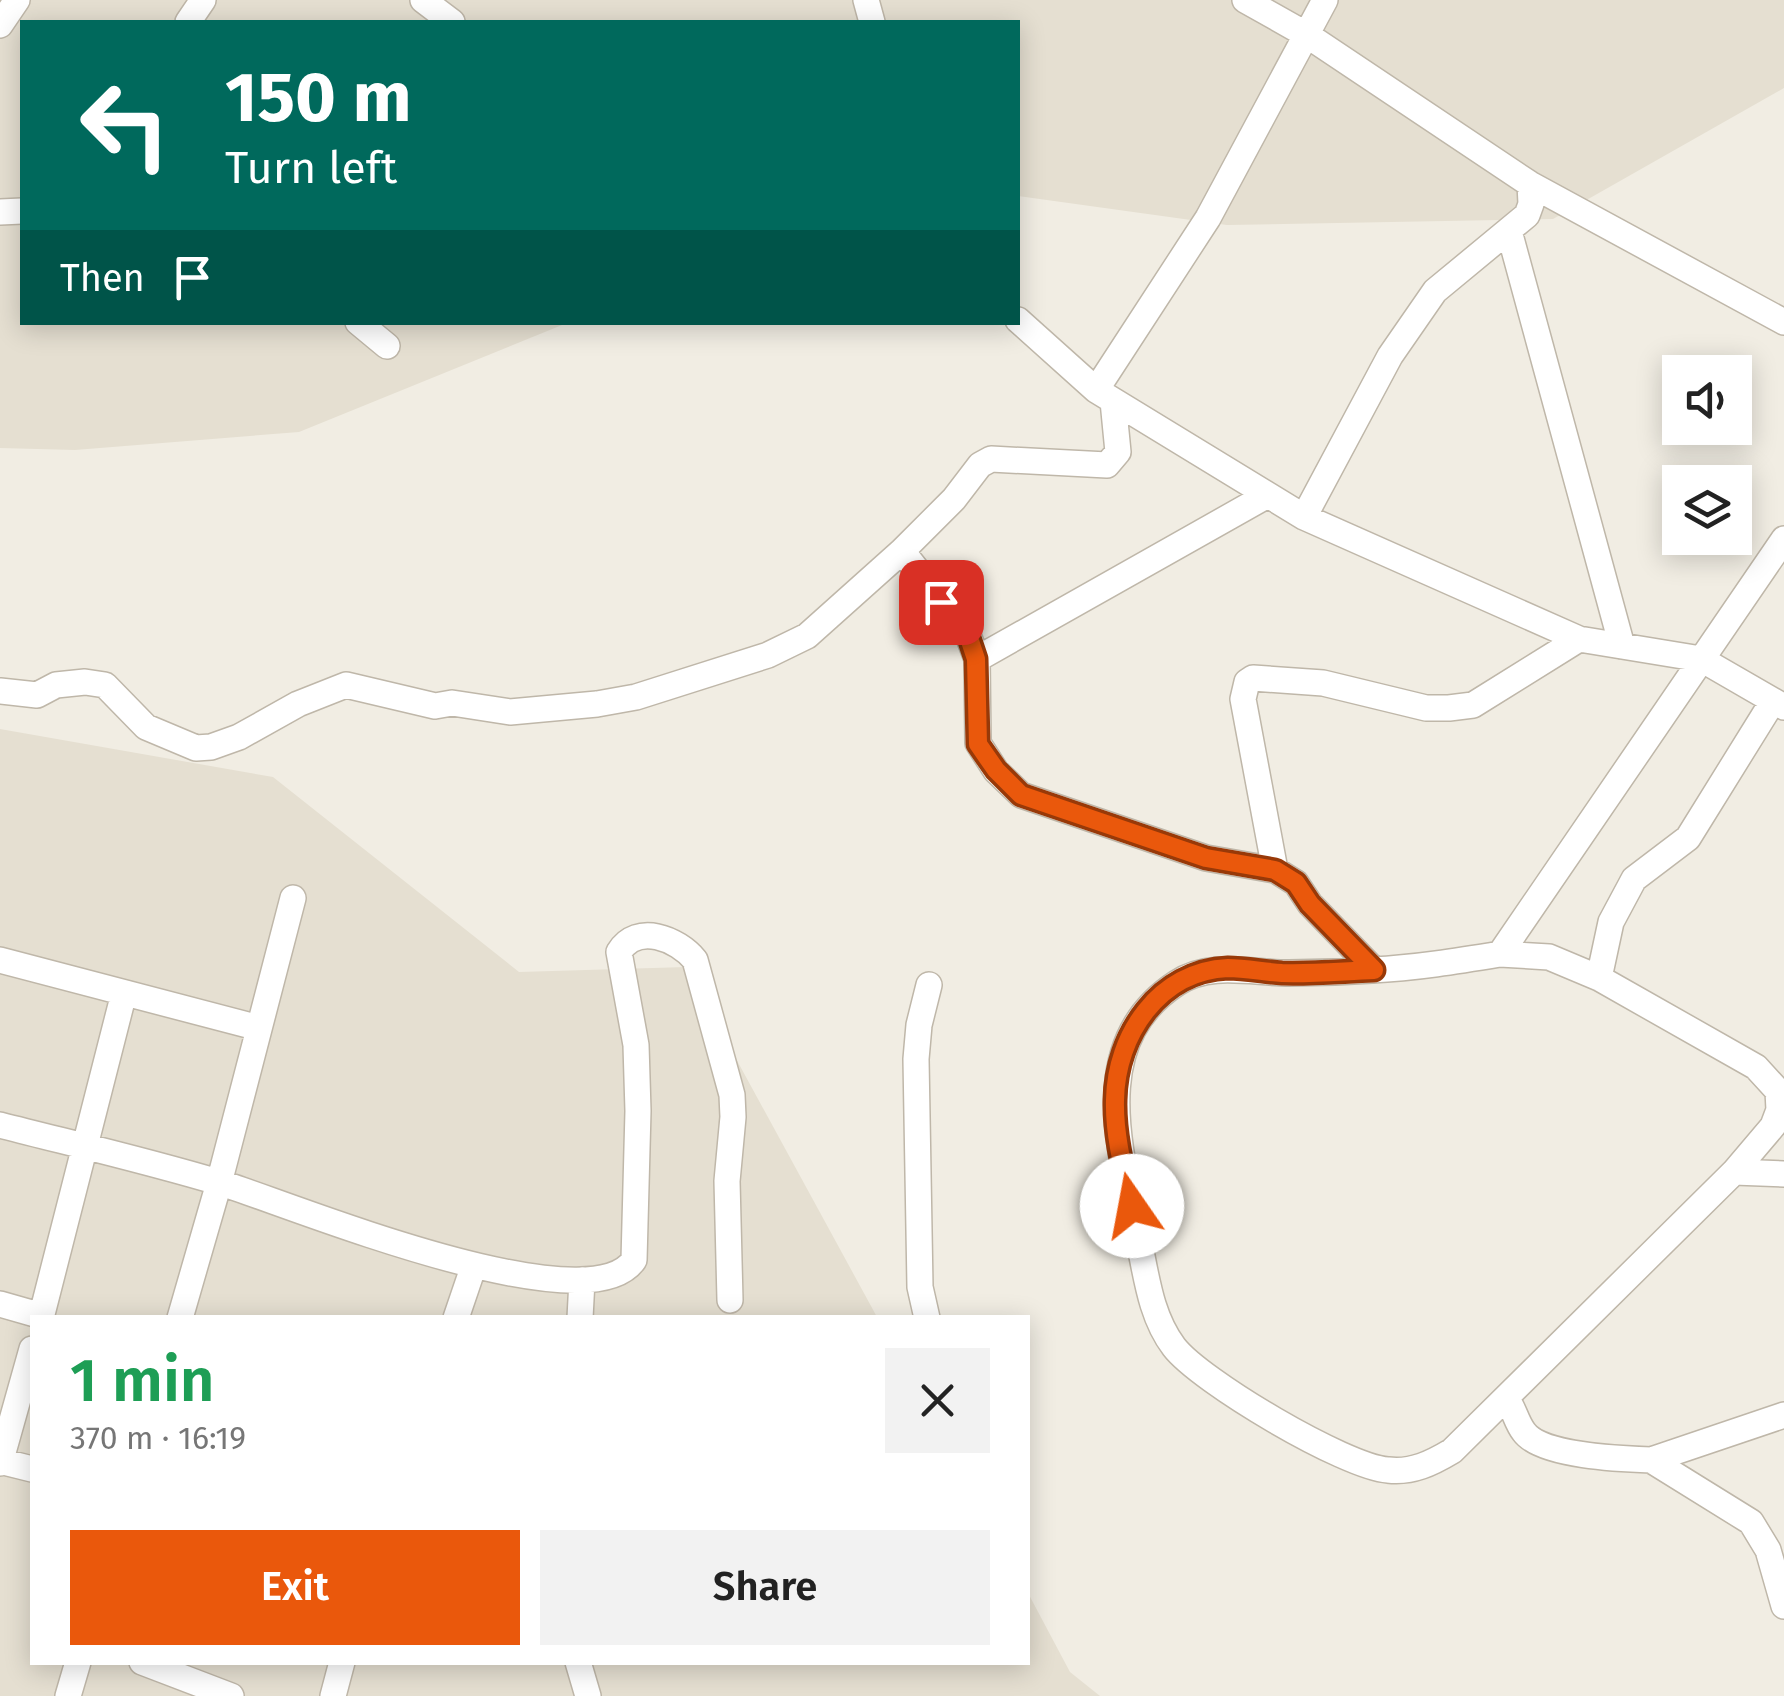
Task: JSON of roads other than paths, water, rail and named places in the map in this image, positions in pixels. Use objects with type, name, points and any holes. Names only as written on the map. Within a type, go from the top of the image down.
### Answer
[{"type":"street","points":[[0,25],[17,0]]},
{"type":"street","points":[[423,0],[449,20]]},
{"type":"street","points":[[1245,0],[1307,36],[1530,184],[1784,322]]},
{"type":"street","points":[[0,691],[37,695],[56,685],[105,685],[146,727],[196,748],[211,747],[239,736],[346,684],[435,706],[452,703],[510,712],[636,697],[790,647],[902,551],[954,499],[980,465],[991,459],[1107,465],[1118,452],[1105,396],[1208,218],[1325,0]]},
{"type":"street","points":[[1304,517],[1390,356],[1436,292],[1510,231],[1530,209],[1530,184]]},
{"type":"street","points":[[1510,231],[1622,646]]},
{"type":"street","points":[[1020,322],[1105,396],[1304,517],[1579,640],[1700,660],[1779,704],[1688,838],[1634,879],[1611,922],[1600,978]]},
{"type":"street","points":[[362,325],[387,346]]},
{"type":"street","points":[[976,659],[1266,496]]},
{"type":"street","points":[[1500,954],[1784,539]]},
{"type":"street","points":[[902,551],[968,635],[976,659],[978,744],[1021,795],[1206,858],[1275,870],[1296,883],[1310,904],[1374,970]]},
{"type":"street","points":[[1275,870],[1243,699],[1247,682],[1253,678],[1323,682],[1426,708],[1473,705],[1579,640]]},
{"type":"street","points":[[181,1315],[220,1183],[293,898]]},
{"type":"street","points":[[0,1125],[220,1183],[473,1268],[535,1279],[582,1280],[616,1272],[634,1260],[638,1110],[636,1045],[619,957],[622,946],[632,939],[656,936],[678,944],[695,960],[732,1094],[727,1181],[730,1300]]},
{"type":"street","points":[[1500,954],[1549,957],[1600,978],[1756,1068],[1778,1091],[1779,1110],[1773,1126],[1734,1172],[1506,1398],[1442,1457],[1413,1469],[1388,1470],[1355,1462],[1316,1443],[1201,1374],[1174,1348],[1156,1317],[1118,1142],[1114,1098],[1124,1052],[1141,1014],[1180,981],[1226,968],[1284,973],[1374,970],[1500,954]]},
{"type":"street","points":[[0,960],[260,1028]]},
{"type":"street","points":[[927,1315],[920,1287],[916,1059],[919,1024],[929,984]]},
{"type":"street","points":[[43,1315],[124,993]]},
{"type":"street","points":[[1734,1172],[1784,1174]]},
{"type":"street","points":[[457,1315],[473,1268]]},
{"type":"street","points":[[580,1315],[582,1280]]},
{"type":"street","points":[[0,1304],[36,1315]]},
{"type":"street","points":[[30,1355],[0,1461],[30,1468]]},
{"type":"street","points":[[1506,1398],[1524,1434],[1541,1445],[1592,1455],[1652,1460],[1784,1414]]},
{"type":"street","points":[[1652,1460],[1751,1522],[1768,1550],[1784,1606]]},
{"type":"street","points":[[68,1696],[77,1665]]},
{"type":"street","points":[[150,1665],[231,1696]]},
{"type":"street","points":[[333,1696],[341,1665]]},
{"type":"street","points":[[579,1665],[588,1696]]}]
